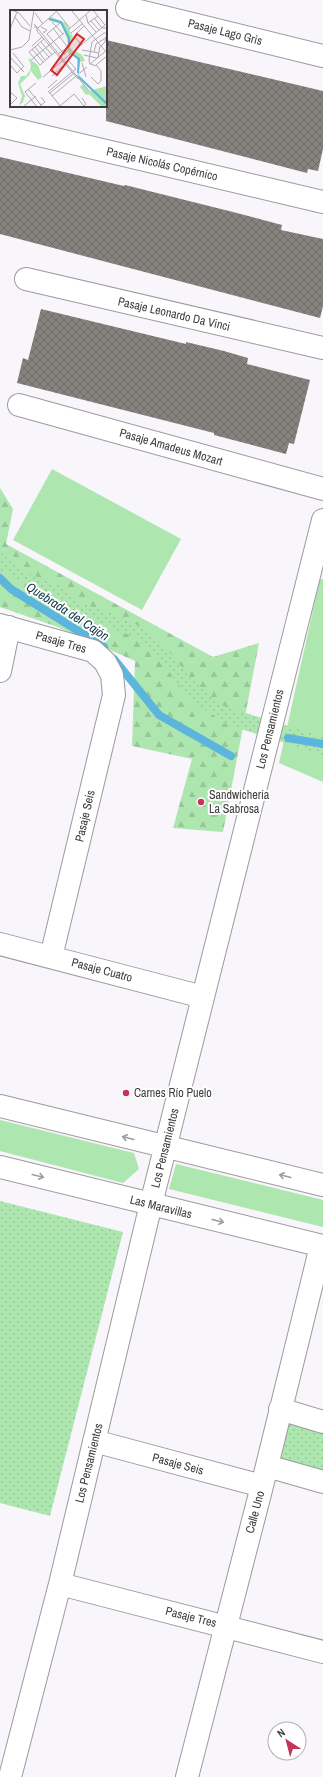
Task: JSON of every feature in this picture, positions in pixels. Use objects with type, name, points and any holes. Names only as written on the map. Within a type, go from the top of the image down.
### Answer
[{"type":"street","name":"Pasaje Lago Gris","points":[[127,8],[323,56]]},
{"type":"street","name":"Pasaje Nicolás Copérnico","points":[[0,126],[323,202]]},
{"type":"street","name":"Pasaje Leonardo Da Vinci","points":[[26,279],[323,348]]},
{"type":"street","name":"Pasaje Amadeus Mozart","points":[[19,404],[323,489]]},
{"type":"street","name":"Los Pensamientos","points":[[10,1777],[60,1584],[151,1204],[323,520]]},
{"type":"street","points":[[0,671],[4,626]]},
{"type":"street","name":"Pasaje Tres","points":[[4,626],[93,651],[105,662],[112,675]]},
{"type":"street","name":"Pasaje Seis","points":[[51,956],[114,695],[112,675]]},
{"type":"street","name":"Pasaje Cuatro","points":[[0,944],[51,956],[203,998]]},
{"type":"street","points":[[0,1106],[323,1185]]},
{"type":"street","name":"Las Maravillas","points":[[0,1167],[322,1246]]},
{"type":"street","name":"Calle Uno","points":[[187,1777],[322,1246]]},
{"type":"street","points":[[280,1409],[323,1422]]},
{"type":"street","name":"Pasaje Seis","points":[[94,1441],[264,1476]]},
{"type":"street","points":[[264,1476],[323,1482]]},
{"type":"street","name":"Pasaje Tres","points":[[60,1584],[323,1652]]},
{"type":"green space","points":[[52,469],[181,539],[142,610],[13,540]]},
{"type":"green space","points":[[0,488],[13,509],[6,544],[213,657],[259,643],[223,832],[173,828],[192,759],[132,746],[135,661],[55,626],[0,607]]},
{"type":"green space","points":[[0,552],[20,570],[65,588],[81,603],[110,613],[146,629],[172,655],[191,679],[220,705],[323,737],[323,755],[228,725],[188,698],[168,670],[137,638],[69,611],[60,601],[0,570]]},
{"type":"green space","points":[[320,579],[323,579],[323,782],[279,763]]},
{"type":"green space","points":[[0,1120],[134,1153],[139,1169],[123,1183],[0,1151]]},
{"type":"green space","points":[[176,1164],[323,1200],[323,1227],[169,1189]]},
{"type":"green space","points":[[0,1201],[123,1232],[50,1516],[0,1503]]},
{"type":"green space","points":[[283,1416],[323,1427],[323,1477],[272,1464]]},
{"type":"building","points":[[107,40],[323,91],[323,149],[318,171],[308,169],[307,173],[106,121]]},
{"type":"building","points":[[0,157],[125,185],[233,212],[282,225],[281,230],[323,239],[323,306],[320,318],[0,234]]},
{"type":"building","points":[[41,309],[186,344],[186,342],[224,351],[248,358],[247,364],[310,380],[294,444],[289,443],[286,454],[214,435],[214,433],[17,383],[23,358],[28,360]]},
{"type":"waterway","name":"Quebrada del Cajón","points":[[0,578],[11,589],[104,647]]},
{"type":"waterway","name":"Quebrada del Cajón","points":[[114,659],[159,715],[231,756]]},
{"type":"waterway","points":[[288,738],[323,744]]},
{"type":"place","name":"Sandwichería La Sabrosa","points":[[201,802]]},
{"type":"place","name":"Carnes Río Puelo","points":[[126,1093]]}]
